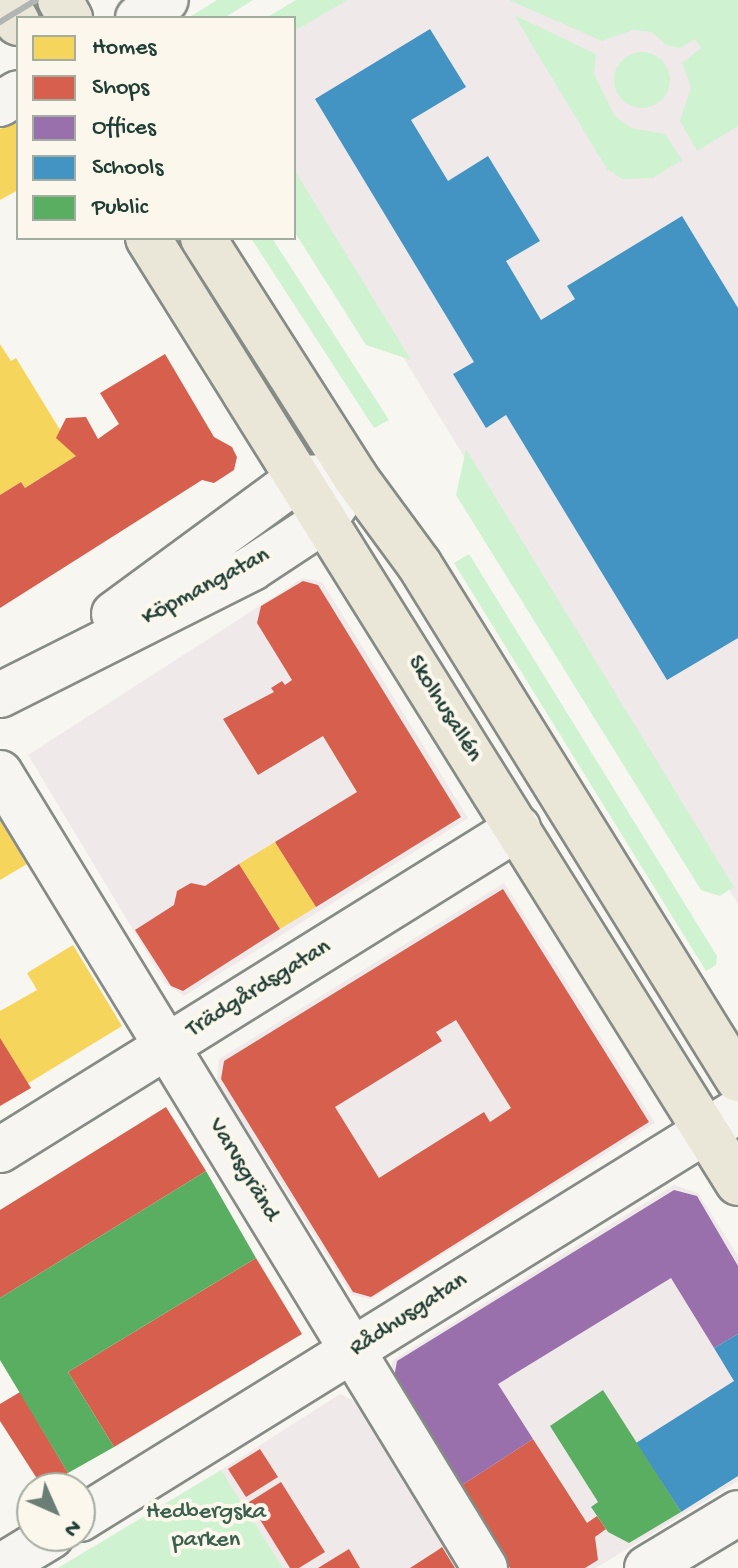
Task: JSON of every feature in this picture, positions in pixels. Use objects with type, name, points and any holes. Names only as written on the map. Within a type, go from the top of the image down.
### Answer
[{"type":"main road","points":[[5,0],[16,19]]},
{"type":"main road","name":"Skolhusallén","points":[[149,240],[518,828],[722,1121],[738,1183]]},
{"type":"main road","points":[[204,240],[355,477],[419,564],[738,1079]]},
{"type":"street","points":[[141,16],[166,0]]},
{"type":"street","points":[[299,478],[355,477]]},
{"type":"street","name":"Köpmangatan","points":[[0,695],[37,673],[252,568],[325,520],[355,477]]},
{"type":"street","name":"Köpmangatan","points":[[37,673],[299,478]]},
{"type":"street","name":"Varvsgränd","points":[[0,773],[485,1568]]},
{"type":"street","name":"Trädgårdsgatan","points":[[0,1150],[518,828]]},
{"type":"street","name":"Rådhusgatan","points":[[96,1509],[722,1121]]},
{"type":"street","points":[[647,1568],[738,1513]]},
{"type":"street","points":[[0,1567],[25,1552]]},
{"type":"shaded area","points":[[338,0],[738,0],[738,904],[296,182],[296,26]]},
{"type":"shaded area","points":[[303,578],[322,582],[468,818],[184,996],[165,983],[28,755]]},
{"type":"shaded area","points":[[504,883],[655,1123],[371,1299],[352,1295],[217,1082],[219,1059]]},
{"type":"shaded area","points":[[674,1185],[698,1193],[738,1256],[738,1481],[596,1568],[508,1568],[387,1383],[393,1360]]},
{"type":"shaded area","points":[[340,1394],[357,1402],[457,1568],[283,1568],[221,1470]]},
{"type":"green space","points":[[217,0],[253,0],[227,16],[191,16]]},
{"type":"green space","points":[[296,0],[348,0],[296,30],[296,16],[269,16]]},
{"type":"green space","points":[[509,0],[738,0],[738,126],[697,151],[680,121],[691,87],[682,63],[701,48],[695,39],[680,48],[666,45],[652,32],[633,30],[602,41]]},
{"type":"green space","points":[[514,15],[596,54],[594,74],[615,116],[631,128],[665,134],[682,160],[653,178],[622,179],[607,169]]},
{"type":"green space","points":[[642,52],[662,60],[670,80],[662,100],[642,108],[622,100],[614,80],[622,60]]},
{"type":"green space","points":[[296,172],[411,360],[366,345],[296,234]]},
{"type":"green space","points":[[252,240],[273,240],[389,420],[374,428]]},
{"type":"green space","points":[[466,449],[734,887],[720,896],[701,890],[456,495]]},
{"type":"green space","points":[[469,554],[717,956],[716,965],[706,971],[454,563]]},
{"type":"green space","name":"Hedbergska parken","points":[[221,1470],[283,1568],[58,1568],[85,1552],[96,1552],[96,1545]]},
{"type":"building: Homes","points":[[10,123],[16,124],[16,191],[0,200],[0,129]]},
{"type":"building: Homes","points":[[0,344],[11,361],[16,358],[76,456],[25,488],[21,482],[0,495]]},
{"type":"building: Homes","points":[[0,820],[27,864],[0,880]]},
{"type":"building: Homes","points":[[275,842],[316,907],[280,929],[239,864]]},
{"type":"building: Homes","points":[[73,945],[122,1026],[27,1084],[0,1039],[0,1011],[37,990],[27,973]]},
{"type":"building: Shops","points":[[165,354],[214,437],[232,447],[237,457],[234,470],[214,483],[202,480],[0,608],[0,495],[21,482],[25,488],[76,456],[56,438],[66,418],[86,417],[98,439],[119,424],[100,393]]},
{"type":"building: Shops","points":[[303,581],[318,585],[461,817],[316,907],[275,842],[357,792],[323,736],[258,775],[223,719],[274,692],[271,688],[282,681],[285,685],[292,680],[257,623],[261,606]]},
{"type":"building: Shops","points":[[239,864],[280,929],[183,991],[171,986],[135,930],[174,905],[177,891],[191,883],[205,886]]},
{"type":"building: Shops","points":[[503,889],[649,1122],[371,1297],[353,1292],[221,1079],[224,1061]],"holes":[[[456,1020],[511,1108],[490,1122],[484,1112],[379,1178],[335,1107],[442,1041],[436,1032]]]},
{"type":"building: Shops","points":[[0,1038],[31,1088],[0,1106]]},
{"type":"building: Shops","points":[[166,1107],[206,1171],[0,1298],[0,1210]]},
{"type":"building: Shops","points":[[256,1258],[302,1334],[114,1447],[68,1372]]},
{"type":"building: Shops","points":[[20,1392],[67,1472],[33,1472],[0,1421],[0,1404]]},
{"type":"building: Shops","points":[[533,1439],[587,1523],[597,1516],[606,1529],[595,1537],[598,1560],[585,1568],[510,1568],[459,1487]]},
{"type":"building: Shops","points":[[260,1449],[278,1477],[246,1497],[228,1469]]},
{"type":"building: Shops","points":[[281,1482],[325,1552],[299,1568],[290,1568],[249,1502]]},
{"type":"building: Shops","points":[[442,1547],[455,1568],[410,1568],[438,1550]]},
{"type":"building: Shops","points":[[349,1549],[360,1568],[318,1568]]},
{"type":"building: Offices","points":[[674,1190],[697,1196],[738,1266],[738,1334],[714,1348],[671,1278],[498,1384],[533,1439],[459,1487],[393,1383],[397,1361]]},
{"type":"building: Schools","points":[[430,29],[466,87],[411,120],[448,181],[488,156],[540,241],[506,261],[541,320],[575,299],[567,286],[682,216],[738,308],[738,638],[667,680],[506,415],[486,428],[453,374],[474,362],[315,99]]},
{"type":"building: Schools","points":[[738,1334],[738,1476],[681,1512],[636,1443],[734,1381],[714,1348]]},
{"type":"building: Public","points":[[206,1171],[256,1258],[68,1372],[114,1447],[70,1472],[0,1360],[0,1298]]},
{"type":"building: Public","points":[[603,1390],[681,1512],[629,1543],[608,1532],[591,1507],[598,1502],[550,1426]]},
{"type":"railway","points":[[0,22],[36,0]]}]
